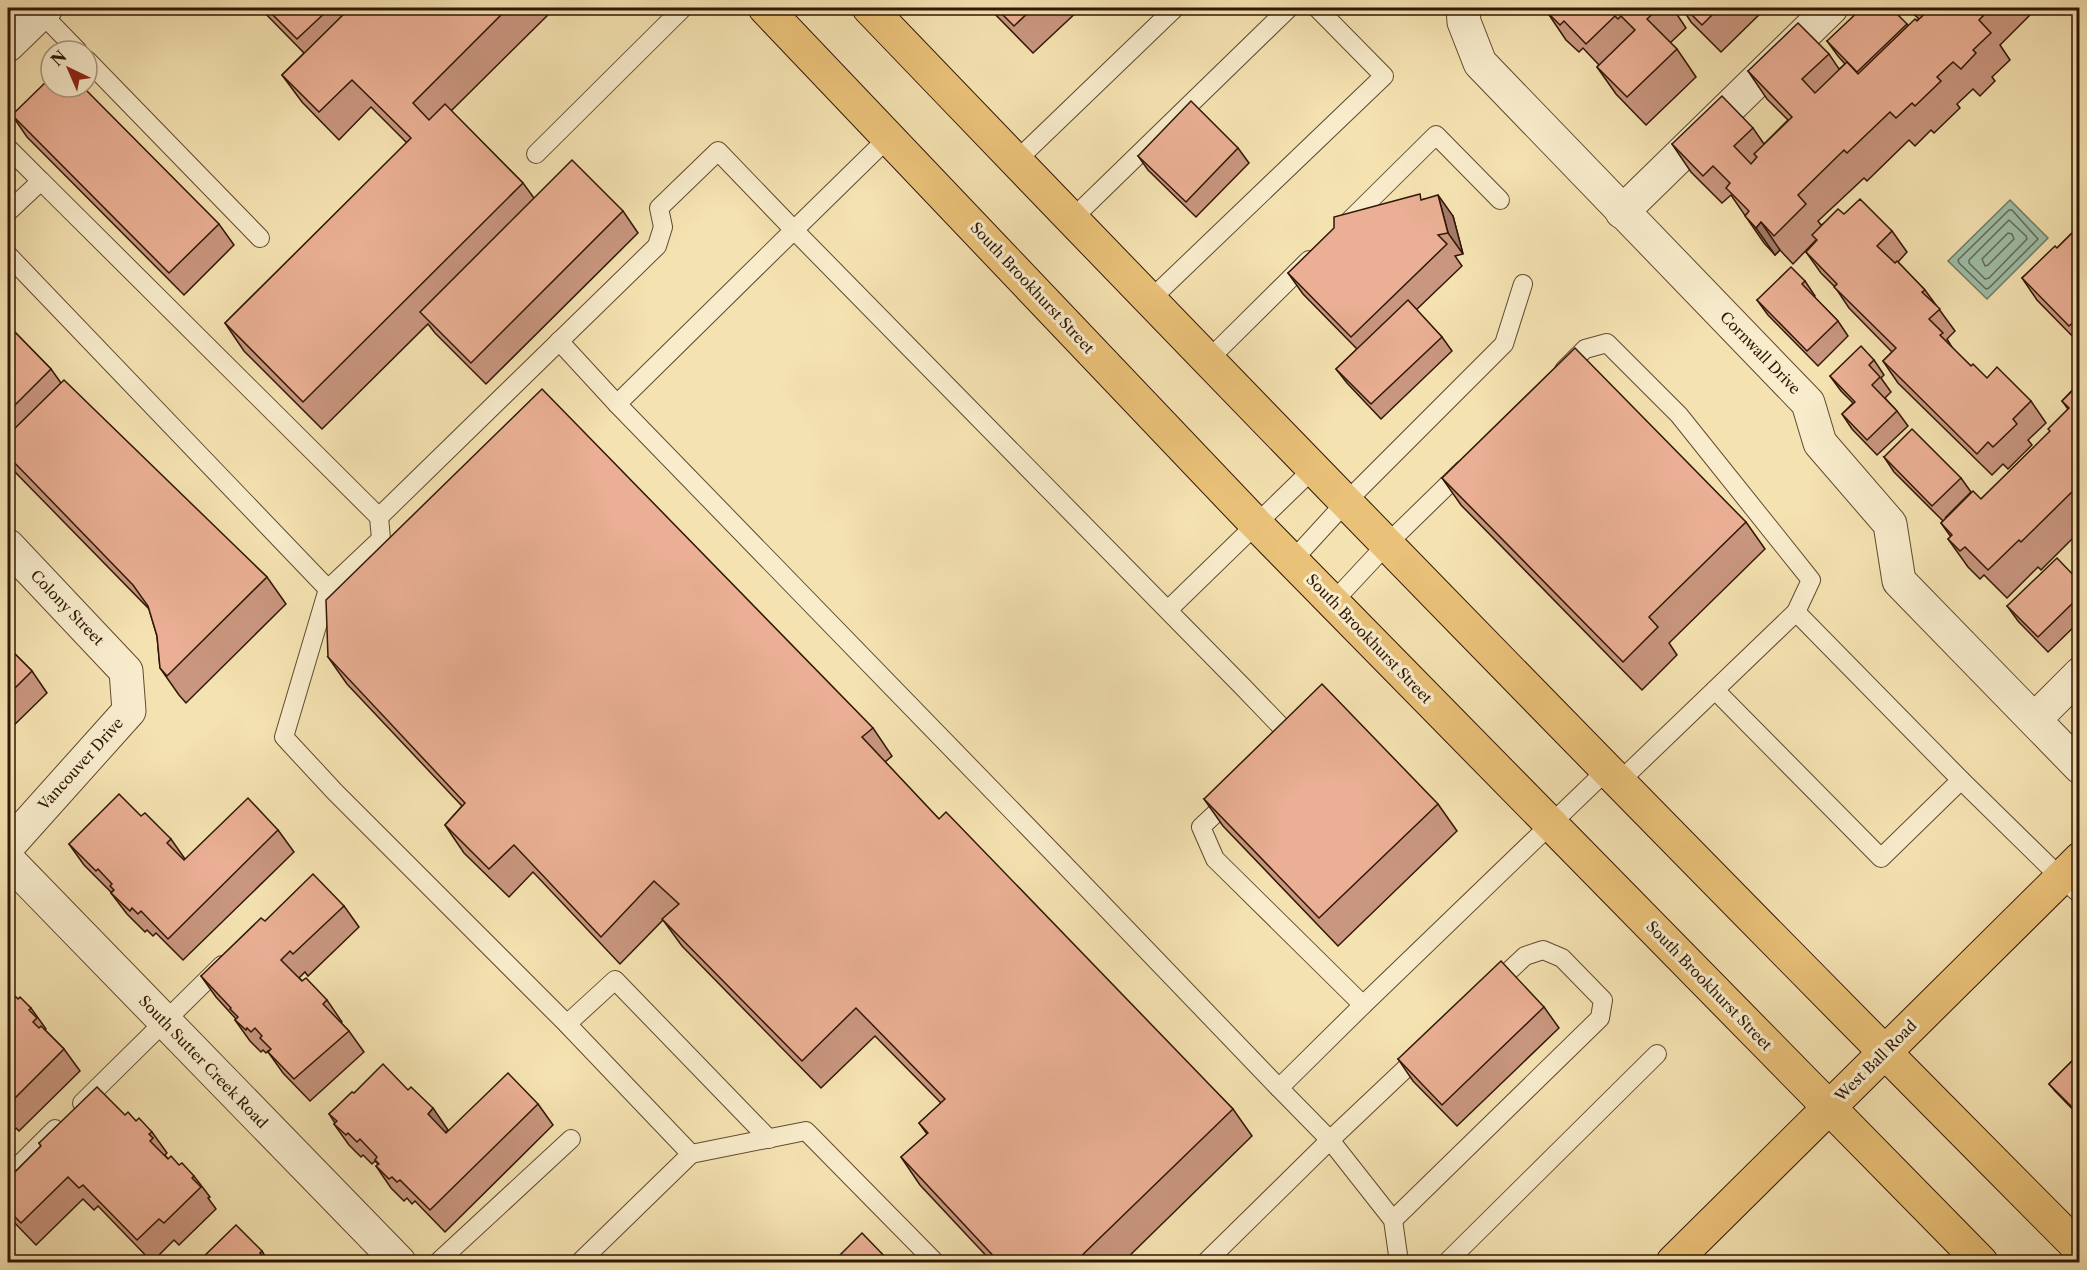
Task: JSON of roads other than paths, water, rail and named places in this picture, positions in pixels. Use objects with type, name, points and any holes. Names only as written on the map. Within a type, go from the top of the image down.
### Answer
[{"type":"main road","name":"South Brookhurst Street","points":[[765,8],[1256,524],[1981,1263]]},
{"type":"main road","points":[[869,8],[1208,360],[1885,1052],[2077,1242]]},
{"type":"main road","name":"West Ball Road","points":[[1673,1263],[1885,1052],[2073,877]]},
{"type":"street","name":"Cornwall Drive","points":[[1463,8],[1464,22],[1480,63],[1808,403],[1820,442],[1890,524],[1899,580],[2079,767]]},
{"type":"street","points":[[1622,212],[1830,8]]},
{"type":"street","points":[[8,45],[44,10]]},
{"type":"street","name":"Colony Street","points":[[8,546],[126,671]]},
{"type":"street","name":"Vancouver Drive","points":[[8,846],[129,711],[126,671]]},
{"type":"street","points":[[2035,719],[2079,674]]},
{"type":"street","name":"South Sutter Creek Road","points":[[8,860],[399,1263]]},
{"type":"lane","points":[[536,154],[683,8]]},
{"type":"lane","points":[[1016,161],[1175,8]]},
{"type":"lane","points":[[1072,219],[1289,8]]},
{"type":"lane","points":[[1150,300],[1384,76],[1317,8]]},
{"type":"lane","points":[[44,10],[68,39]]},
{"type":"lane","points":[[99,72],[260,238]]},
{"type":"lane","points":[[1335,235],[1436,135],[1500,200]]},
{"type":"lane","points":[[617,404],[889,137]]},
{"type":"lane","points":[[8,148],[379,517],[381,539],[328,589],[284,737],[335,792],[567,1024],[691,1154]]},
{"type":"lane","points":[[379,517],[657,246],[663,226],[659,208],[718,151],[1293,739],[1276,755]]},
{"type":"lane","points":[[8,212],[41,181]]},
{"type":"lane","points":[[1208,360],[1318,252]]},
{"type":"lane","points":[[8,255],[328,589]]},
{"type":"lane","points":[[1292,561],[1347,502],[1504,344],[1523,284]]},
{"type":"lane","points":[[559,342],[1330,1140],[1393,1220],[1399,1263]]},
{"type":"lane","points":[[1279,1088],[1551,824],[1614,775],[1715,690],[1796,612],[1811,580],[1679,415],[1607,343],[1585,349],[1552,382]]},
{"type":"lane","points":[[1333,602],[1478,455]]},
{"type":"lane","points":[[1168,610],[1314,468]]},
{"type":"lane","points":[[1796,612],[1961,780],[2073,877]]},
{"type":"lane","points":[[1715,690],[1881,858],[1961,780]]},
{"type":"lane","points":[[1243,787],[1201,827],[1215,859],[1363,1005]]},
{"type":"lane","points":[[8,1176],[238,949]]},
{"type":"lane","points":[[1393,1220],[1600,1018],[1603,1000],[1562,958],[1543,950],[1525,956],[1482,997]]},
{"type":"lane","points":[[567,1024],[615,980],[769,1139]]},
{"type":"lane","points":[[1206,1263],[1330,1140],[1434,1042]]},
{"type":"lane","points":[[1447,1263],[1657,1054]]},
{"type":"lane","points":[[580,1263],[691,1154],[806,1131],[935,1263]]},
{"type":"lane","points":[[438,1263],[571,1139]]},
{"type":"water","points":[[2010,200],[2048,238],[1987,299],[1948,261]]}]
